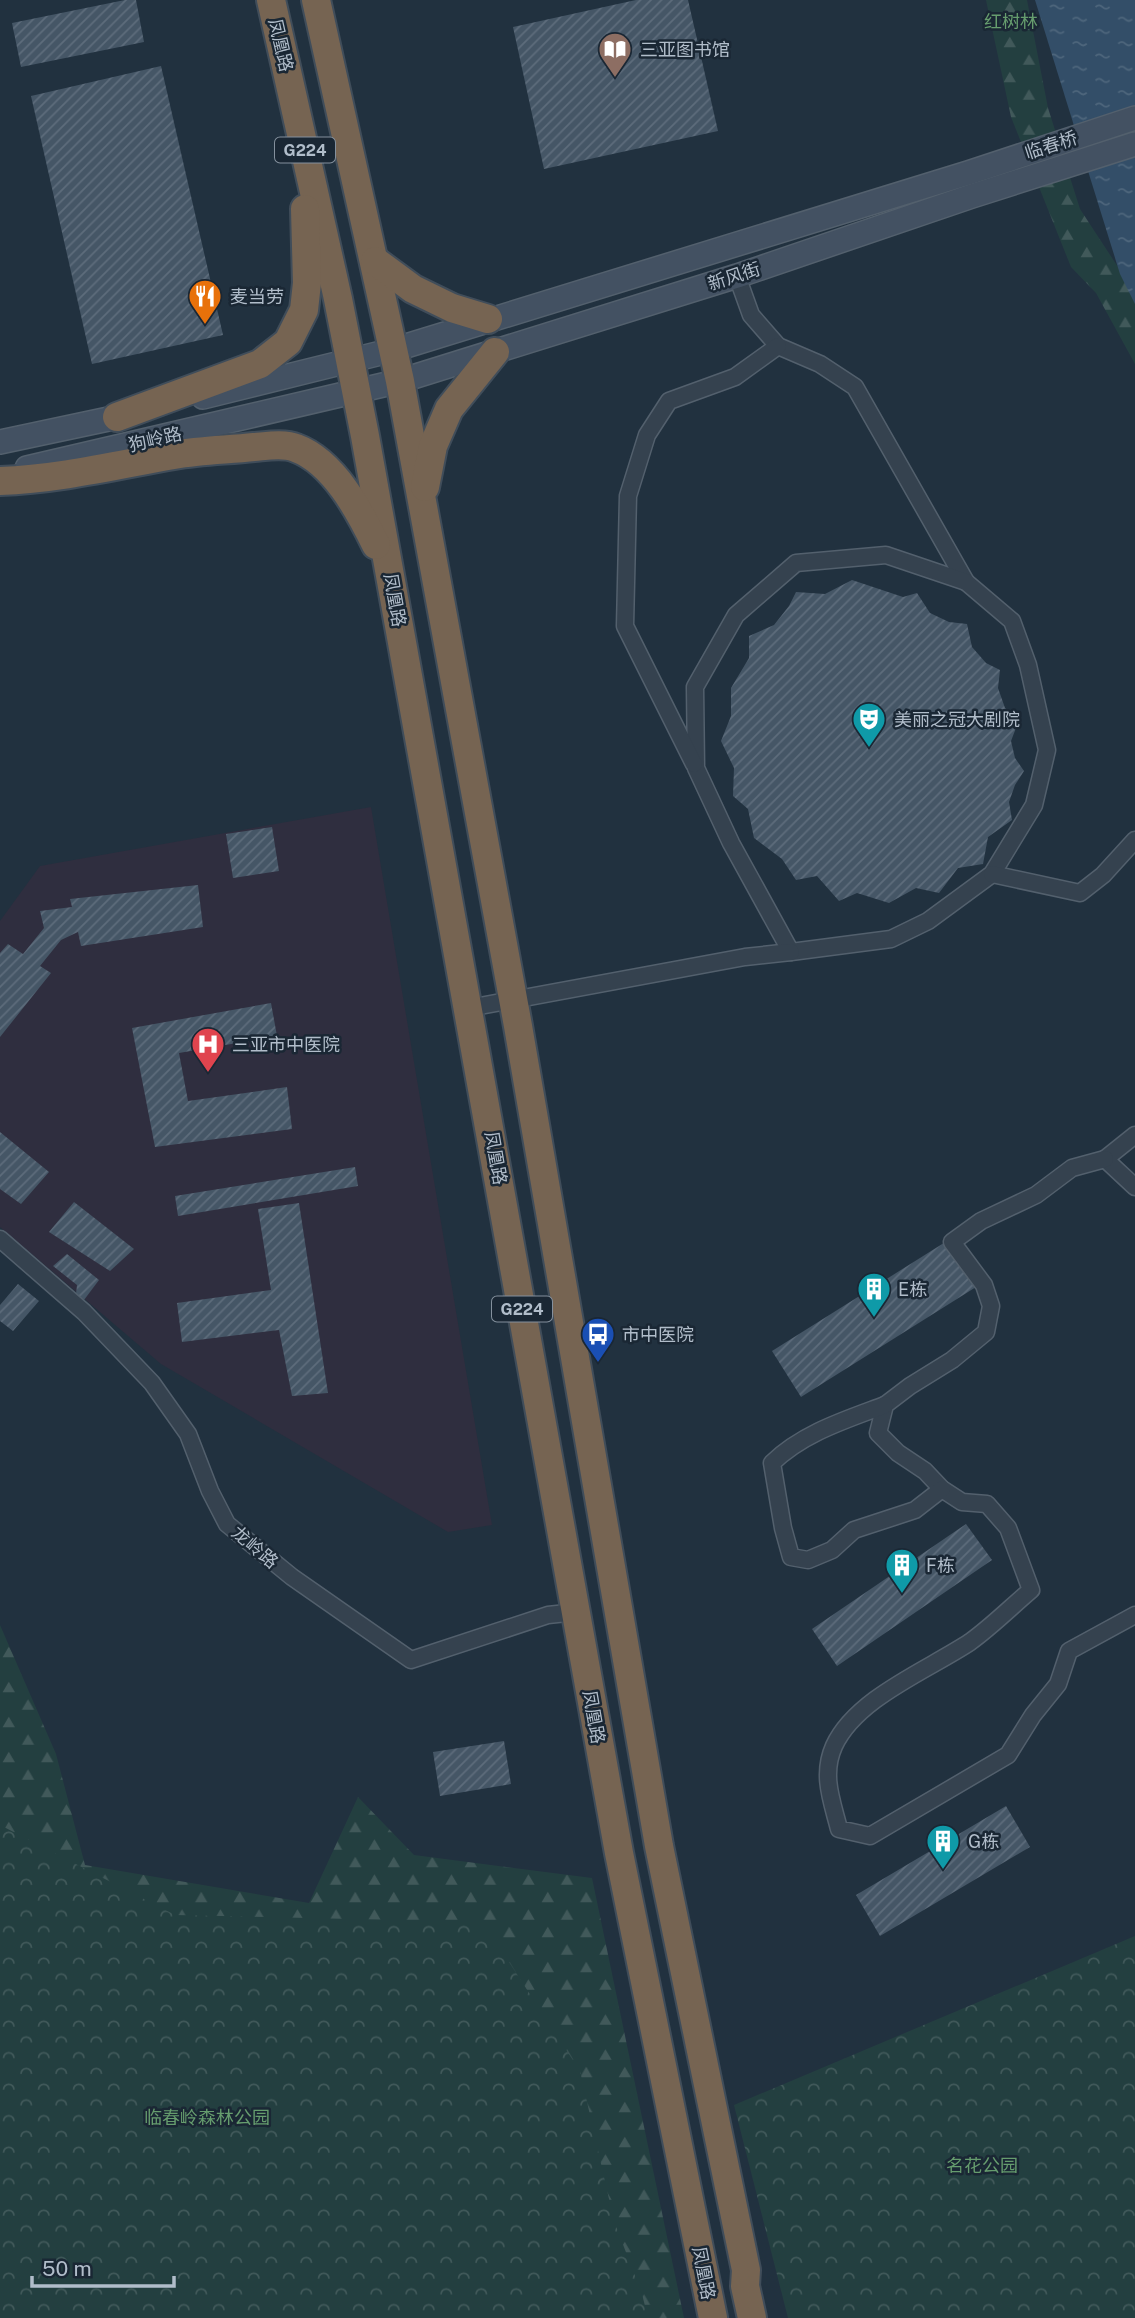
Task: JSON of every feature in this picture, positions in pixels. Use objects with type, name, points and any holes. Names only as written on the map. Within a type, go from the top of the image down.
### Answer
[{"type":"highway","name":"凤凰路","points":[[271,0],[356,392],[619,1853],[713,2318]]},
{"type":"highway","name":"G224","points":[[316,0],[400,382],[513,999],[659,1846],[746,2270],[745,2286],[752,2318]]},
{"type":"highway","points":[[117,417],[260,364],[288,342],[304,310],[307,283],[303,143]]},
{"type":"highway","points":[[375,261],[413,289],[452,308],[488,319]]},
{"type":"highway","points":[[422,503],[433,446],[449,409],[495,352]]},
{"type":"highway","points":[[0,481],[84,471],[202,451],[266,445],[295,447],[311,456],[338,481],[363,518],[376,545],[394,599]]},
{"type":"highway","points":[[619,1853],[659,1846]]},
{"type":"main road","name":"临春桥","points":[[968,173],[1135,118]]},
{"type":"main road","name":"临春桥","points":[[972,196],[1135,144]]},
{"type":"main road","name":"新风街","points":[[393,350],[968,173]]},
{"type":"main road","name":"新风街","points":[[400,382],[737,276],[972,196]]},
{"type":"main road","name":"狗岭路","points":[[0,442],[117,417],[393,350]]},
{"type":"main road","name":"狗岭路","points":[[0,475],[400,382]]},
{"type":"street","points":[[469,1009],[745,957],[891,939],[928,921],[992,874],[1034,805],[1047,750],[1028,665],[1012,621],[966,582],[855,387],[820,364],[779,346],[751,315],[737,276]]},
{"type":"street","points":[[779,346],[735,377],[669,401],[647,435],[628,496],[625,626],[731,843],[791,952]]},
{"type":"street","points":[[696,768],[695,687],[736,615],[796,563],[886,555],[966,582]]},
{"type":"street","points":[[992,874],[1080,893],[1103,875],[1135,840]]},
{"type":"street","points":[[942,1489],[915,1510],[854,1530],[832,1550],[808,1560],[791,1557],[772,1463],[784,1451],[824,1428],[885,1405],[952,1360],[986,1332],[991,1306],[984,1285],[953,1242],[981,1221],[1036,1195],[1072,1168],[1105,1159],[1135,1135]]},
{"type":"street","points":[[1105,1159],[1135,1187]]},
{"type":"street","name":"龙岭路","points":[[0,1239],[84,1312],[152,1383],[188,1434],[210,1491],[228,1524],[292,1577],[411,1660],[548,1615],[576,1612]]},
{"type":"street","points":[[885,1405],[878,1433],[898,1453],[925,1471],[942,1489],[962,1502],[987,1504],[1008,1528],[1031,1590],[971,1641],[887,1693],[855,1717],[834,1746],[827,1782],[839,1829],[870,1836],[1008,1755],[1033,1715],[1058,1684],[1069,1651],[1135,1615]]},
{"type":"shaded area","name":"三亚市中医院","points":[[371,807],[492,1525],[448,1532],[161,1364],[0,1227],[0,921],[40,866]]},
{"type":"green space","name":"红树林","points":[[986,0],[1027,0],[1048,108],[1080,209],[1135,293],[1135,364],[1096,293],[1071,267],[1011,117]]},
{"type":"green space","name":"临春岭森林公园","points":[[0,1625],[56,1754],[85,1865],[309,1903],[358,1797],[414,1855],[592,1878],[684,2318],[0,2318]]},
{"type":"green space","name":"临春岭森林公园","points":[[0,1825],[175,1915],[483,1922],[580,2071],[614,2221],[642,2294],[648,2318],[0,2318]]},
{"type":"green space","name":"名花公园","points":[[1135,1936],[1135,2318],[788,2318],[734,2105]]},
{"type":"water","points":[[1035,0],[1135,0],[1135,304],[1120,274]]},
{"type":"building","points":[[136,0],[144,42],[21,67],[12,23]]},
{"type":"building","name":"三亚图书馆","points":[[636,0],[688,0],[718,131],[544,169],[513,27]]},
{"type":"building","points":[[161,66],[223,335],[92,364],[31,96]]},
{"type":"building","name":"美丽之冠大剧院","points":[[852,580],[903,597],[917,593],[930,613],[949,622],[967,624],[972,647],[986,663],[1000,670],[998,688],[1005,708],[1019,720],[1011,741],[1015,758],[1024,771],[1009,802],[1012,820],[988,837],[983,864],[958,868],[939,893],[916,888],[889,903],[857,893],[839,901],[817,876],[796,880],[782,859],[754,838],[748,809],[733,796],[734,768],[721,741],[731,716],[731,688],[749,658],[749,636],[774,625],[796,592],[825,594]]},
{"type":"building","points":[[272,827],[279,871],[233,878],[226,834]]},
{"type":"building","points":[[198,885],[203,927],[81,946],[78,932],[61,940],[40,966],[51,973],[0,1037],[0,953],[8,944],[23,954],[44,928],[40,911],[72,907],[70,899]]},
{"type":"building","points":[[271,1003],[277,1036],[179,1053],[188,1101],[287,1087],[292,1129],[155,1147],[132,1028]]},
{"type":"building","points":[[0,1132],[49,1172],[21,1204],[0,1189]]},
{"type":"building","points":[[355,1167],[358,1186],[178,1216],[175,1196]]},
{"type":"building","points":[[74,1202],[134,1249],[110,1271],[49,1232]]},
{"type":"building","points":[[299,1203],[328,1393],[292,1396],[279,1330],[182,1342],[177,1303],[271,1290],[258,1209]]},
{"type":"building","name":"E栋","points":[[947,1241],[976,1287],[801,1397],[772,1351]]},
{"type":"building","points":[[67,1254],[99,1280],[84,1300],[76,1294],[77,1285],[53,1266]]},
{"type":"building","points":[[18,1284],[39,1301],[13,1331],[0,1321],[0,1305]]},
{"type":"building","name":"F栋","points":[[966,1524],[992,1560],[837,1666],[812,1629]]},
{"type":"building","points":[[504,1741],[511,1784],[440,1796],[433,1752]]},
{"type":"building","name":"G栋","points":[[1006,1806],[1030,1847],[880,1936],[856,1895]]},
{"type":"place","name":"三亚图书馆","points":[[615,79]]},
{"type":"place","name":"麦当劳","points":[[205,326]]},
{"type":"place","name":"美丽之冠大剧院","points":[[869,749]]},
{"type":"place","name":"三亚市中医院","points":[[208,1074]]},
{"type":"place","name":"E栋","points":[[874,1319]]},
{"type":"place","name":"市中医院","points":[[598,1364]]},
{"type":"place","name":"F栋","points":[[902,1595]]},
{"type":"place","name":"G栋","points":[[943,1871]]}]
